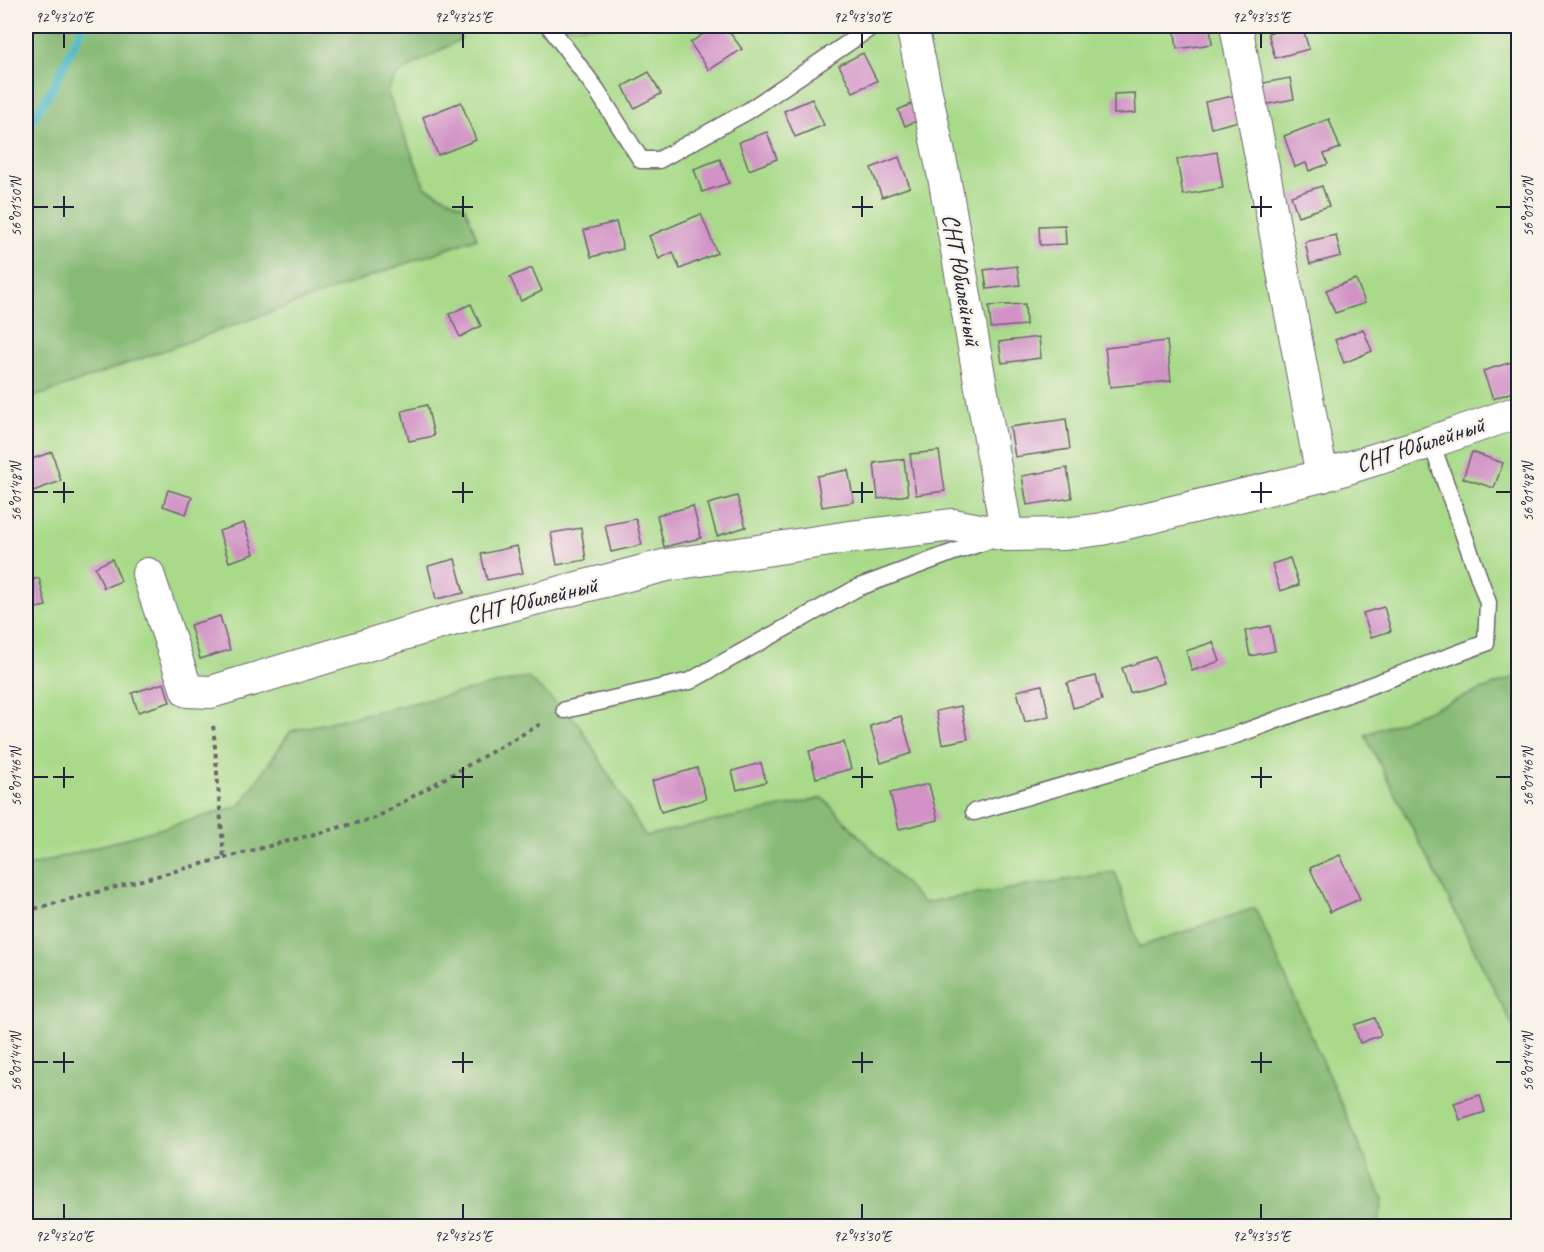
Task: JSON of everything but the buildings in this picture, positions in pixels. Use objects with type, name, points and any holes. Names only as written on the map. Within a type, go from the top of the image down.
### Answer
[{"type":"street","name":"СНТ Юбилейный","points":[[912,26],[945,182],[1007,535]]},
{"type":"street","name":"СНТ Юбилейный","points":[[1236,26],[1322,476]]},
{"type":"street","name":"СНТ Юбилейный","points":[[211,692],[444,622],[667,566],[843,538],[953,525],[1007,535],[1064,534],[1102,529],[1322,476],[1518,412]]},
{"type":"street","points":[[148,574],[187,691],[211,692]]},
{"type":"lane","points":[[550,27],[596,89],[641,160],[659,160],[748,111],[873,26]]},
{"type":"lane","points":[[974,812],[1236,735],[1486,643],[1488,603],[1431,442]]},
{"type":"lane","points":[[565,710],[690,681],[857,588],[1007,535]]},
{"type":"path","points":[[211,692],[224,858]]},
{"type":"path","points":[[26,911],[375,818],[565,710]]},
{"type":"green space","points":[[26,26],[457,26],[461,39],[397,74],[387,92],[425,187],[465,207],[477,238],[26,400]]},
{"type":"green space","points":[[457,26],[1518,26],[1518,676],[1365,735],[1518,1036],[1518,1226],[1378,1226],[1383,1199],[1255,909],[1138,947],[1115,872],[923,903],[823,798],[645,836],[578,723],[291,731],[240,806],[26,867],[26,400],[477,238],[465,207],[425,187],[387,92],[397,74],[461,39]]},
{"type":"green space","points":[[1518,676],[1518,1036],[1365,735]]},
{"type":"green space","points":[[527,677],[578,723],[645,836],[823,798],[923,903],[1115,872],[1139,947],[1255,908],[1383,1199],[1378,1226],[26,1226],[26,867],[240,806],[291,731]]},
{"type":"waterway","points":[[26,130],[53,87],[83,26]]}]
